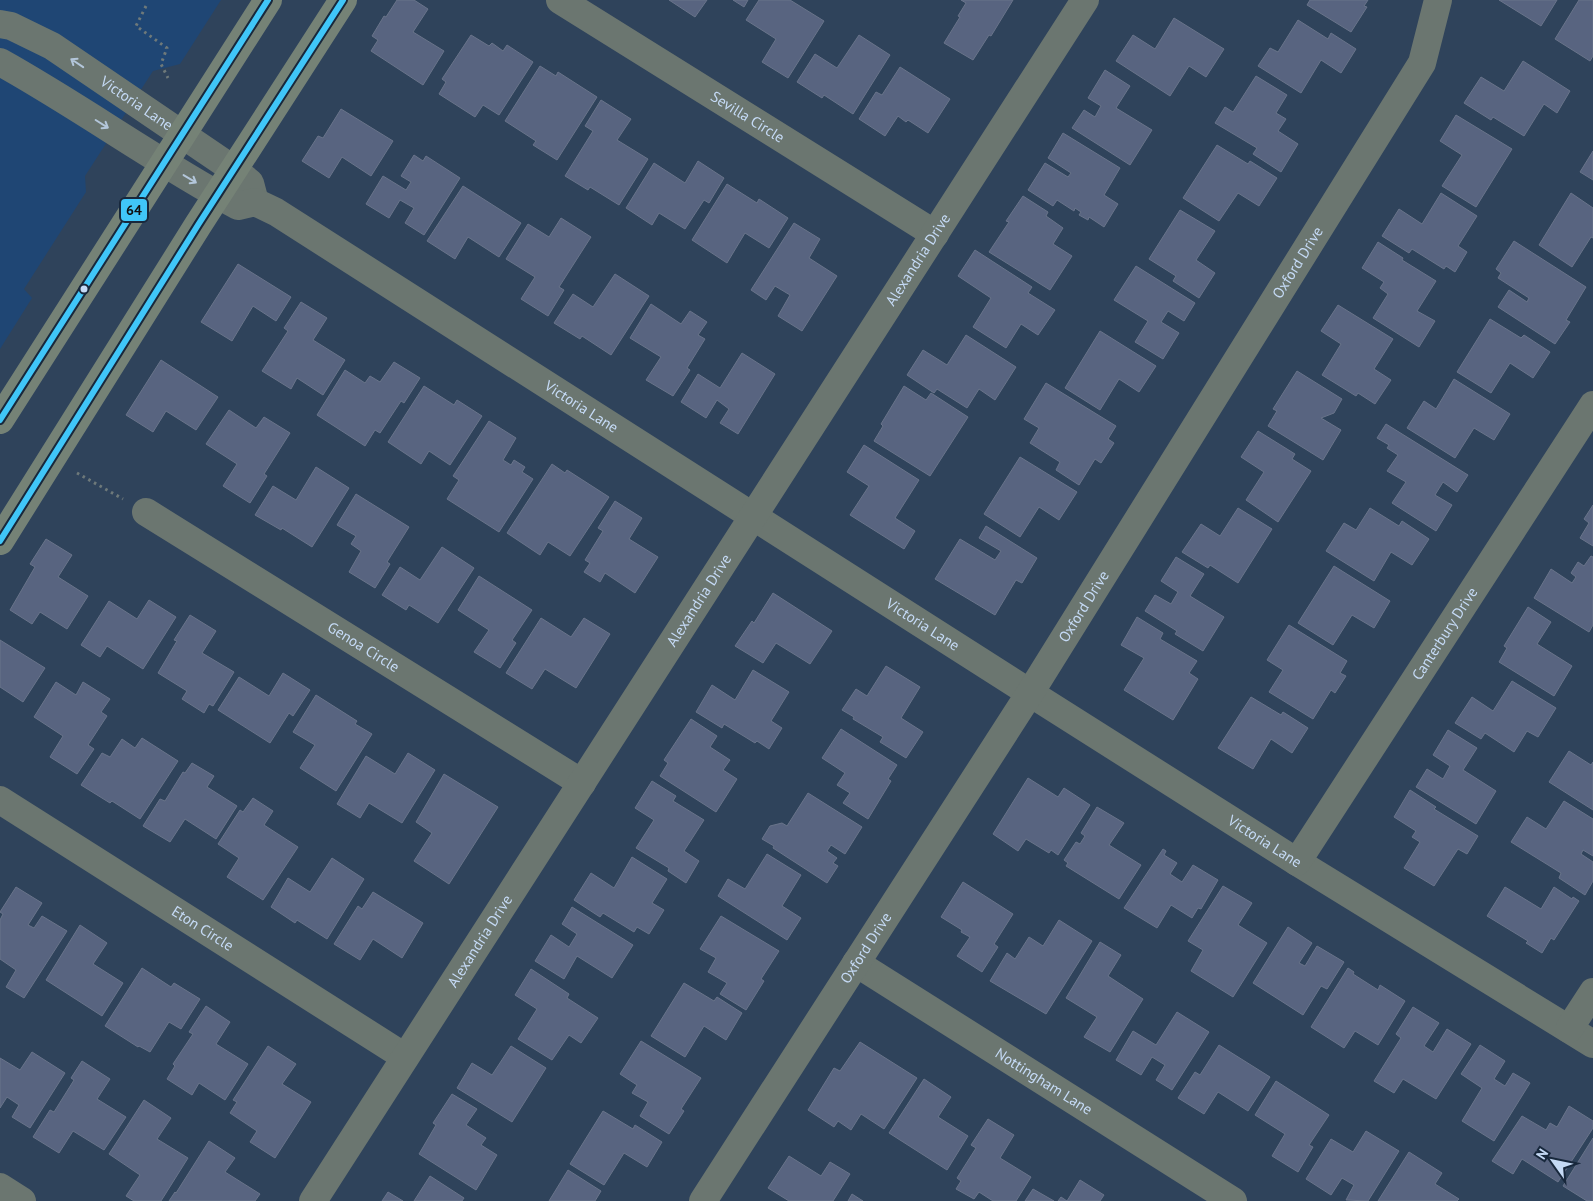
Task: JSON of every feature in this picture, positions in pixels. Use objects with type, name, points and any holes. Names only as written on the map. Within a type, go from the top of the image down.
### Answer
[{"type":"main road","points":[[0,420],[268,0]]},
{"type":"main road","points":[[0,541],[233,169],[343,0]]},
{"type":"street","name":"Sevilla Circle","points":[[560,0],[935,234]]},
{"type":"street","name":"Alexandria Drive","points":[[313,1201],[1085,0]]},
{"type":"street","name":"Oxford Drive","points":[[703,1201],[1030,693],[1422,63],[1438,0]]},
{"type":"street","name":"Victoria Lane","points":[[0,24],[11,26],[52,46],[233,169],[250,183],[255,202]]},
{"type":"street","name":"Victoria Lane","points":[[0,62],[217,195],[238,206],[255,202],[276,212],[1297,862],[1593,1044]]},
{"type":"street","name":"Canterbury Drive","points":[[1297,862],[1593,405]]},
{"type":"street","name":"Genoa Circle","points":[[146,512],[582,783]]},
{"type":"street","name":"Eton Circle","points":[[0,800],[405,1058]]},
{"type":"street","name":"Nottingham Lane","points":[[856,964],[1233,1201]]},
{"type":"street","points":[[1569,1029],[1593,992]]},
{"type":"street","points":[[0,1187],[22,1201]]},
{"type":"path","points":[[146,6],[136,26],[167,48],[161,64],[168,78]]},
{"type":"path","points":[[77,473],[146,512]]},
{"type":"shaded area","points":[[0,0],[221,0],[180,64],[153,71],[85,176],[86,192],[24,289],[32,298],[0,349]]},
{"type":"building","points":[[397,0],[414,0],[428,9],[413,32],[444,51],[423,85],[371,51],[378,40],[372,36],[384,16],[386,17]]},
{"type":"building","points":[[669,0],[707,0],[695,17]]},
{"type":"building","points":[[733,0],[748,0],[744,7]]},
{"type":"building","points":[[759,0],[790,0],[824,21],[788,78],[762,62],[776,39],[746,20]]},
{"type":"building","points":[[961,0],[1013,0],[991,36],[989,35],[973,60],[944,43],[966,3]]},
{"type":"building","points":[[1310,0],[1368,0],[1364,6],[1367,7],[1351,32],[1307,5]]},
{"type":"building","points":[[1499,0],[1557,0],[1541,26]]},
{"type":"building","points":[[1579,0],[1593,0],[1593,56],[1590,61],[1555,39]]},
{"type":"building","points":[[1174,18],[1224,49],[1206,77],[1189,66],[1170,96],[1116,61],[1133,35],[1155,49]]},
{"type":"building","points":[[1298,20],[1328,39],[1331,33],[1356,49],[1341,73],[1321,60],[1301,93],[1258,66],[1270,48],[1278,52]]},
{"type":"building","points":[[471,35],[489,46],[492,43],[503,51],[507,45],[533,62],[499,115],[483,105],[475,117],[439,94],[446,82],[442,79]]},
{"type":"building","points":[[859,35],[890,55],[853,114],[824,95],[822,98],[797,82],[815,54],[837,68]]},
{"type":"building","points":[[1523,61],[1570,91],[1557,113],[1544,104],[1524,136],[1493,117],[1491,120],[1464,103],[1481,77],[1504,91]]},
{"type":"building","points":[[540,66],[556,76],[558,72],[597,97],[557,160],[533,145],[536,141],[505,121]]},
{"type":"building","points":[[900,67],[950,99],[928,133],[898,116],[885,136],[859,119],[876,92],[882,95]]},
{"type":"building","points":[[1105,70],[1130,86],[1116,108],[1152,130],[1130,165],[1072,128],[1084,110],[1095,117],[1101,106],[1088,98]]},
{"type":"building","points":[[1256,76],[1287,95],[1276,113],[1286,119],[1278,131],[1298,144],[1281,172],[1253,154],[1257,148],[1215,123],[1225,107],[1233,112]]},
{"type":"building","points":[[601,100],[631,119],[617,140],[648,159],[619,205],[590,187],[588,190],[565,176],[593,131],[585,126]]},
{"type":"building","points":[[341,109],[393,141],[371,176],[342,157],[329,178],[302,161],[318,136],[323,138]]},
{"type":"building","points":[[1456,115],[1512,149],[1476,207],[1442,186],[1462,155],[1440,141]]},
{"type":"building","points":[[1063,133],[1120,168],[1104,195],[1118,204],[1104,227],[1089,217],[1088,220],[1079,215],[1081,212],[1075,208],[1074,211],[1057,200],[1053,206],[1028,190],[1045,163],[1068,177],[1071,173],[1048,158]]},
{"type":"building","points":[[1217,145],[1248,164],[1250,161],[1277,178],[1259,206],[1238,193],[1219,221],[1183,198]]},
{"type":"building","points":[[1593,151],[1593,180],[1580,172]]},
{"type":"building","points":[[414,155],[423,161],[426,156],[460,178],[424,235],[405,223],[414,208],[400,200],[389,218],[366,204],[383,176],[406,190],[411,182],[401,176]]},
{"type":"building","points":[[698,161],[724,178],[709,203],[704,200],[685,229],[659,213],[652,225],[626,208],[654,163],[685,183]]},
{"type":"building","points":[[727,184],[757,203],[759,199],[788,218],[769,248],[745,233],[727,263],[692,240]]},
{"type":"building","points":[[463,186],[521,223],[499,257],[468,237],[455,259],[427,241]]},
{"type":"building","points":[[1441,193],[1477,216],[1458,246],[1467,252],[1455,272],[1446,266],[1444,269],[1412,249],[1409,253],[1382,236],[1399,209],[1422,224]]},
{"type":"building","points":[[1571,193],[1593,208],[1593,238],[1591,237],[1572,267],[1539,245]]},
{"type":"building","points":[[1023,196],[1048,212],[1046,216],[1063,228],[1053,244],[1072,256],[1050,290],[989,252],[1009,222],[1006,221]]},
{"type":"building","points":[[1180,210],[1215,231],[1196,260],[1215,273],[1199,298],[1173,281],[1176,276],[1149,259]]},
{"type":"building","points":[[561,218],[591,237],[559,287],[564,290],[548,316],[521,299],[535,277],[506,259],[528,224],[549,237]]},
{"type":"building","points":[[794,223],[820,239],[809,258],[837,276],[802,331],[778,316],[790,295],[775,286],[766,300],[751,290]]},
{"type":"building","points":[[1514,241],[1586,287],[1566,320],[1570,322],[1555,344],[1498,307],[1509,290],[1527,302],[1529,298],[1498,278],[1501,273],[1496,269]]},
{"type":"building","points":[[1378,242],[1403,258],[1402,260],[1436,281],[1417,311],[1435,321],[1419,347],[1373,318],[1388,294],[1380,288],[1384,282],[1362,268]]},
{"type":"building","points":[[975,250],[1032,287],[1028,293],[1055,310],[1038,335],[1021,324],[1006,348],[973,327],[991,298],[958,276]]},
{"type":"building","points":[[238,264],[291,297],[276,321],[253,306],[232,341],[201,322]]},
{"type":"building","points":[[1136,266],[1195,303],[1184,321],[1168,311],[1161,322],[1179,333],[1163,359],[1135,342],[1148,321],[1114,300]]},
{"type":"building","points":[[615,274],[649,296],[611,355],[582,336],[580,339],[554,323],[573,294],[593,307]]},
{"type":"building","points":[[301,302],[327,318],[313,340],[345,360],[323,395],[297,378],[291,389],[262,371],[288,331],[284,328]]},
{"type":"building","points":[[651,304],[681,324],[690,311],[707,322],[698,335],[705,339],[687,368],[690,370],[673,396],[646,380],[661,357],[630,338]]},
{"type":"building","points":[[1338,305],[1393,339],[1374,369],[1391,380],[1375,404],[1358,393],[1356,396],[1322,375],[1341,344],[1321,331]]},
{"type":"building","points":[[1490,319],[1521,338],[1524,335],[1550,352],[1533,378],[1510,363],[1491,393],[1457,372]]},
{"type":"building","points":[[1100,331],[1156,366],[1139,392],[1119,379],[1100,410],[1065,388]]},
{"type":"building","points":[[966,335],[1016,367],[995,400],[979,389],[967,408],[937,389],[934,393],[907,375],[923,350],[947,365]]},
{"type":"building","points":[[742,353],[775,374],[738,434],[720,423],[729,409],[717,400],[706,418],[681,402],[698,374],[720,388]]},
{"type":"building","points":[[161,360],[218,397],[196,430],[166,411],[153,432],[126,415]]},
{"type":"building","points":[[394,362],[420,378],[404,403],[401,401],[380,433],[375,430],[365,446],[317,415],[345,370],[365,383],[370,376],[380,382]]},
{"type":"building","points":[[1297,371],[1342,399],[1334,413],[1321,418],[1341,430],[1323,460],[1268,426],[1277,411],[1273,409]]},
{"type":"building","points":[[1454,379],[1510,414],[1494,440],[1474,428],[1455,458],[1407,428],[1424,401],[1436,409]]},
{"type":"building","points":[[1046,383],[1116,426],[1108,439],[1114,443],[1101,463],[1095,459],[1079,485],[1056,470],[1060,462],[1030,443],[1039,428],[1024,419]]},
{"type":"building","points":[[424,386],[454,405],[457,400],[482,416],[450,465],[429,451],[421,464],[388,442]]},
{"type":"building","points":[[904,386],[926,400],[931,393],[968,417],[930,476],[874,441],[883,426],[881,424]]},
{"type":"building","points":[[229,410],[256,428],[264,417],[290,433],[264,474],[267,476],[250,503],[223,486],[237,464],[206,444]]},
{"type":"building","points":[[489,421],[516,438],[503,460],[511,465],[514,460],[525,467],[522,472],[533,479],[499,532],[447,499],[459,480],[453,476]]},
{"type":"building","points":[[1386,424],[1468,475],[1457,492],[1443,482],[1435,495],[1452,505],[1436,531],[1392,503],[1406,482],[1387,471],[1398,455],[1387,448],[1389,445],[1377,438]]},
{"type":"building","points":[[1258,431],[1295,454],[1292,459],[1311,471],[1278,522],[1246,500],[1264,472],[1241,457]]},
{"type":"building","points":[[864,445],[919,480],[895,518],[915,531],[904,549],[850,515],[869,486],[847,472]]},
{"type":"building","points":[[1020,457],[1077,492],[1059,520],[1039,507],[1020,537],[984,514]]},
{"type":"building","points":[[552,464],[565,473],[567,470],[609,497],[570,556],[548,542],[540,555],[507,533]]},
{"type":"building","points":[[316,467],[349,488],[312,547],[282,528],[281,530],[255,515],[273,486],[296,500]]},
{"type":"building","points":[[356,494],[409,527],[387,562],[390,564],[375,588],[349,572],[361,551],[351,544],[356,536],[337,525]]},
{"type":"building","points":[[615,501],[642,518],[629,539],[658,557],[635,593],[605,573],[600,582],[584,572],[590,563],[585,560],[603,531],[598,528]]},
{"type":"building","points":[[1593,505],[1593,546],[1580,538],[1589,523],[1584,519]]},
{"type":"building","points":[[1238,508],[1272,529],[1238,583],[1210,565],[1208,568],[1182,552],[1201,524],[1220,536]]},
{"type":"building","points":[[1370,508],[1399,526],[1402,521],[1429,539],[1412,565],[1391,552],[1374,581],[1326,551],[1344,523],[1356,530]]},
{"type":"building","points":[[986,526],[1037,558],[1022,583],[1016,580],[995,615],[935,579],[960,539],[995,560],[1001,551],[979,538]]},
{"type":"building","points":[[46,539],[72,555],[58,577],[88,596],[67,629],[40,612],[32,624],[10,610],[35,567],[30,564]]},
{"type":"building","points":[[442,547],[474,568],[438,623],[409,605],[406,610],[382,595],[400,567],[420,580]]},
{"type":"building","points":[[1591,556],[1593,557],[1593,625],[1589,632],[1534,598],[1551,569],[1572,583],[1576,577],[1571,573],[1578,562],[1584,566]]},
{"type":"building","points":[[1176,557],[1204,574],[1190,596],[1224,617],[1203,651],[1175,634],[1177,631],[1145,611],[1155,595],[1171,604],[1178,592],[1161,581]]},
{"type":"building","points":[[1334,566],[1390,601],[1374,628],[1352,615],[1333,645],[1298,623]]},
{"type":"building","points":[[479,576],[532,610],[512,640],[516,643],[500,668],[474,652],[489,630],[458,610]]},
{"type":"building","points":[[773,593],[832,631],[810,664],[776,643],[763,663],[735,646],[752,621],[754,623]]},
{"type":"building","points":[[149,600],[176,617],[143,669],[107,646],[100,657],[81,645],[109,601],[137,619]]},
{"type":"building","points":[[1528,607],[1551,622],[1537,644],[1572,666],[1554,696],[1499,662],[1507,648],[1504,646]]},
{"type":"building","points":[[190,615],[216,631],[202,653],[234,672],[213,706],[209,704],[204,713],[182,699],[187,691],[158,673],[177,641],[174,640]]},
{"type":"building","points":[[1137,617],[1163,633],[1160,639],[1197,661],[1189,673],[1198,679],[1173,720],[1124,690],[1144,658],[1121,645]]},
{"type":"building","points":[[541,618],[571,637],[584,618],[610,634],[576,688],[545,669],[532,689],[506,673]]},
{"type":"building","points":[[1289,625],[1347,661],[1340,673],[1346,676],[1335,693],[1331,690],[1313,719],[1269,692],[1283,670],[1267,660]]},
{"type":"building","points":[[0,640],[45,668],[23,702],[0,687]]},
{"type":"building","points":[[886,666],[920,687],[901,718],[923,732],[906,758],[880,742],[883,737],[842,710],[856,689],[867,696]]},
{"type":"building","points":[[753,670],[789,692],[771,721],[782,728],[769,749],[757,741],[755,743],[724,724],[722,728],[696,712],[712,685],[735,700]]},
{"type":"building","points":[[283,673],[310,690],[293,716],[289,713],[270,743],[218,710],[239,677],[269,696]]},
{"type":"building","points":[[1512,681],[1556,708],[1538,737],[1527,731],[1514,752],[1485,733],[1481,739],[1455,723],[1472,697],[1493,711]]},
{"type":"building","points":[[56,682],[76,695],[83,682],[110,699],[101,712],[107,716],[88,745],[94,749],[77,774],[50,757],[63,736],[34,717]]},
{"type":"building","points":[[316,695],[357,721],[355,724],[372,734],[336,791],[300,768],[315,745],[293,732]]},
{"type":"building","points":[[1251,697],[1281,715],[1283,712],[1308,728],[1292,753],[1271,739],[1253,769],[1218,748]]},
{"type":"building","points":[[691,719],[717,736],[710,747],[730,760],[723,770],[737,779],[716,812],[660,776],[668,763],[664,760]]},
{"type":"building","points":[[841,729],[897,765],[888,779],[891,781],[868,819],[843,803],[850,793],[837,785],[845,773],[822,758]]},
{"type":"building","points":[[1448,730],[1477,748],[1463,770],[1496,791],[1476,824],[1416,787],[1427,769],[1443,779],[1450,766],[1433,755]]},
{"type":"building","points":[[142,738],[178,761],[140,819],[112,801],[110,803],[81,785],[102,753],[110,757],[122,739],[135,748]]},
{"type":"building","points":[[1569,751],[1591,765],[1593,762],[1593,810],[1549,782]]},
{"type":"building","points":[[408,753],[435,770],[402,823],[369,803],[360,818],[337,804],[366,756],[395,774]]},
{"type":"building","points":[[192,763],[214,776],[207,787],[237,806],[216,839],[185,819],[170,842],[143,826],[160,799],[165,801],[183,772],[185,773]]},
{"type":"building","points":[[444,774],[498,807],[449,884],[414,861],[432,833],[416,822]]},
{"type":"building","points":[[1028,778],[1058,797],[1064,788],[1090,805],[1058,855],[1051,850],[1049,853],[1026,839],[1018,851],[993,834]]},
{"type":"building","points":[[652,781],[676,796],[673,801],[704,820],[684,851],[699,861],[686,883],[668,871],[669,868],[636,848],[654,820],[635,808]]},
{"type":"building","points":[[1410,790],[1436,807],[1434,809],[1478,836],[1467,854],[1458,849],[1434,886],[1404,868],[1420,842],[1412,837],[1416,831],[1394,817]]},
{"type":"building","points":[[808,793],[862,827],[845,854],[831,845],[827,851],[837,858],[833,863],[838,866],[827,883],[762,839],[770,826],[782,823],[787,826]]},
{"type":"building","points":[[253,798],[273,811],[264,825],[298,847],[263,900],[227,877],[239,858],[218,844],[240,810],[243,812]]},
{"type":"building","points":[[1564,801],[1593,819],[1593,856],[1583,850],[1581,854],[1593,862],[1593,881],[1585,895],[1559,878],[1561,873],[1511,842],[1527,817],[1546,829]]},
{"type":"building","points":[[1097,807],[1124,823],[1109,845],[1141,865],[1119,899],[1066,866],[1068,863],[1064,860],[1076,842],[1080,844],[1085,836],[1081,833]]},
{"type":"building","points":[[1163,849],[1166,851],[1164,855],[1177,863],[1170,874],[1182,882],[1193,865],[1218,880],[1201,909],[1198,908],[1192,918],[1171,905],[1157,928],[1124,908]]},
{"type":"building","points":[[767,854],[801,875],[782,906],[801,918],[787,940],[718,896],[728,879],[745,889]]},
{"type":"building","points":[[632,857],[667,879],[652,903],[664,910],[649,934],[637,927],[634,932],[603,913],[600,917],[574,900],[591,873],[614,888]]},
{"type":"building","points":[[332,858],[364,879],[327,939],[297,920],[295,923],[271,907],[288,878],[310,892]]},
{"type":"building","points":[[963,882],[1013,914],[994,944],[998,947],[982,972],[957,956],[970,937],[941,917]]},
{"type":"building","points":[[1223,886],[1252,903],[1238,925],[1267,943],[1233,997],[1191,971],[1203,950],[1188,941]]},
{"type":"building","points":[[16,887],[42,903],[28,925],[34,928],[42,916],[67,931],[24,998],[6,987],[16,970],[0,959],[0,920],[3,914],[0,912]]},
{"type":"building","points":[[1505,887],[1541,909],[1554,887],[1572,899],[1573,897],[1579,901],[1554,940],[1551,938],[1542,953],[1526,943],[1528,941],[1487,916]]},
{"type":"building","points":[[373,892],[423,923],[402,958],[373,939],[360,960],[334,944],[358,906],[362,909]]},
{"type":"building","points":[[572,907],[633,945],[612,978],[577,956],[564,979],[535,961],[551,935],[569,947],[577,934],[562,924]]},
{"type":"building","points":[[721,916],[779,951],[761,979],[764,981],[746,1010],[720,994],[727,983],[708,972],[716,958],[700,949]]},
{"type":"building","points":[[1059,920],[1092,941],[1046,1014],[990,981],[1007,953],[1015,959],[1029,937],[1043,946]]},
{"type":"building","points":[[80,925],[107,943],[93,964],[123,983],[102,1016],[46,980]]},
{"type":"building","points":[[1288,927],[1312,943],[1299,963],[1305,966],[1317,946],[1344,962],[1327,989],[1321,986],[1303,1015],[1253,983]]},
{"type":"building","points":[[1100,942],[1121,955],[1108,976],[1143,999],[1110,1052],[1084,1037],[1097,1017],[1066,998]]},
{"type":"building","points":[[142,968],[171,987],[174,983],[200,999],[181,1029],[169,1022],[150,1052],[138,1047],[105,1026]]},
{"type":"building","points":[[1348,968],[1354,972],[1353,974],[1378,990],[1380,985],[1405,1001],[1378,1045],[1355,1031],[1344,1048],[1311,1027]]},
{"type":"building","points":[[531,969],[569,994],[567,998],[598,1018],[581,1043],[569,1035],[552,1060],[518,1039],[537,1009],[515,995]]},
{"type":"building","points":[[684,983],[714,1001],[717,997],[742,1013],[726,1040],[704,1026],[685,1057],[651,1036]]},
{"type":"building","points":[[206,1006],[230,1022],[216,1044],[248,1064],[225,1100],[199,1083],[192,1095],[167,1079],[175,1066],[173,1064],[193,1034],[189,1032]]},
{"type":"building","points":[[1413,1007],[1439,1023],[1424,1046],[1433,1052],[1447,1029],[1471,1044],[1436,1099],[1403,1079],[1394,1093],[1374,1081],[1401,1038],[1396,1034]]},
{"type":"building","points":[[1177,1012],[1209,1032],[1172,1090],[1156,1080],[1165,1065],[1152,1057],[1141,1075],[1116,1060],[1133,1031],[1156,1045]]},
{"type":"building","points":[[641,1041],[701,1078],[681,1109],[684,1111],[669,1134],[640,1116],[648,1102],[632,1093],[637,1085],[620,1074]]},
{"type":"building","points":[[860,1042],[917,1078],[884,1129],[861,1114],[851,1130],[838,1121],[834,1127],[808,1110],[834,1068],[840,1071]]},
{"type":"building","points":[[1219,1045],[1270,1077],[1248,1111],[1218,1092],[1204,1114],[1178,1098],[1195,1072],[1200,1075]]},
{"type":"building","points":[[1480,1045],[1505,1061],[1494,1079],[1505,1086],[1513,1073],[1530,1083],[1494,1141],[1462,1121],[1482,1088],[1461,1074]]},
{"type":"building","points":[[268,1046],[296,1064],[282,1084],[311,1102],[275,1158],[250,1142],[257,1131],[230,1113],[237,1102],[233,1100]]},
{"type":"building","points":[[511,1046],[546,1068],[512,1122],[457,1088],[472,1063],[492,1075]]},
{"type":"building","points":[[32,1052],[65,1073],[30,1128],[12,1117],[19,1105],[7,1097],[0,1108],[0,1058],[20,1070]]},
{"type":"building","points":[[82,1061],[110,1079],[97,1099],[126,1117],[104,1150],[73,1131],[59,1153],[33,1137],[50,1110],[54,1112],[74,1080],[71,1078]]},
{"type":"building","points":[[924,1079],[951,1097],[938,1117],[968,1136],[947,1170],[889,1133]]},
{"type":"building","points":[[1276,1081],[1329,1115],[1309,1145],[1313,1147],[1298,1172],[1272,1156],[1285,1134],[1255,1115]]},
{"type":"building","points":[[452,1094],[477,1109],[466,1125],[486,1138],[481,1145],[497,1155],[476,1190],[419,1154],[436,1125],[433,1123]]},
{"type":"building","points":[[144,1100],[171,1118],[157,1139],[188,1158],[161,1201],[134,1201],[126,1196],[140,1175],[109,1154]]},
{"type":"building","points":[[1569,1106],[1593,1121],[1593,1128],[1558,1182],[1522,1159],[1513,1174],[1492,1161],[1522,1116],[1546,1130],[1550,1123],[1557,1127]]},
{"type":"building","points":[[603,1111],[633,1129],[635,1125],[662,1142],[647,1167],[624,1153],[604,1185],[570,1164]]},
{"type":"building","points":[[988,1119],[1014,1135],[1000,1158],[1031,1177],[1016,1201],[993,1201],[979,1192],[974,1199],[956,1189],[961,1181],[957,1178],[976,1148],[971,1145]]},
{"type":"building","points":[[1366,1131],[1399,1151],[1368,1201],[1346,1200],[1354,1185],[1342,1178],[1331,1195],[1306,1179],[1331,1139],[1353,1152]]},
{"type":"building","points":[[1593,1138],[1593,1201],[1587,1201],[1563,1186]]},
{"type":"building","points":[[209,1141],[235,1158],[225,1172],[260,1194],[255,1201],[169,1201]]},
{"type":"building","points":[[1409,1152],[1442,1173],[1435,1184],[1459,1199],[1457,1201],[1378,1201]]},
{"type":"building","points":[[789,1156],[821,1176],[830,1162],[850,1174],[833,1201],[789,1201],[768,1188]]},
{"type":"building","points":[[568,1170],[601,1191],[595,1201],[549,1201]]},
{"type":"building","points":[[430,1176],[464,1198],[462,1201],[414,1201]]},
{"type":"building","points":[[1080,1180],[1104,1195],[1100,1201],[1067,1201]]},
{"type":"building","points":[[1033,1189],[1054,1201],[1025,1201]]},
{"type":"building","points":[[388,1192],[403,1201],[382,1201]]},
{"type":"building","points":[[852,1194],[863,1201],[848,1201]]},
{"type":"building","points":[[1061,1197],[1067,1201],[1058,1201]]},
{"type":"transit line","name":"64","points":[[0,420],[268,0]]},
{"type":"transit line","name":"64","points":[[0,541],[198,225],[343,0]]}]
